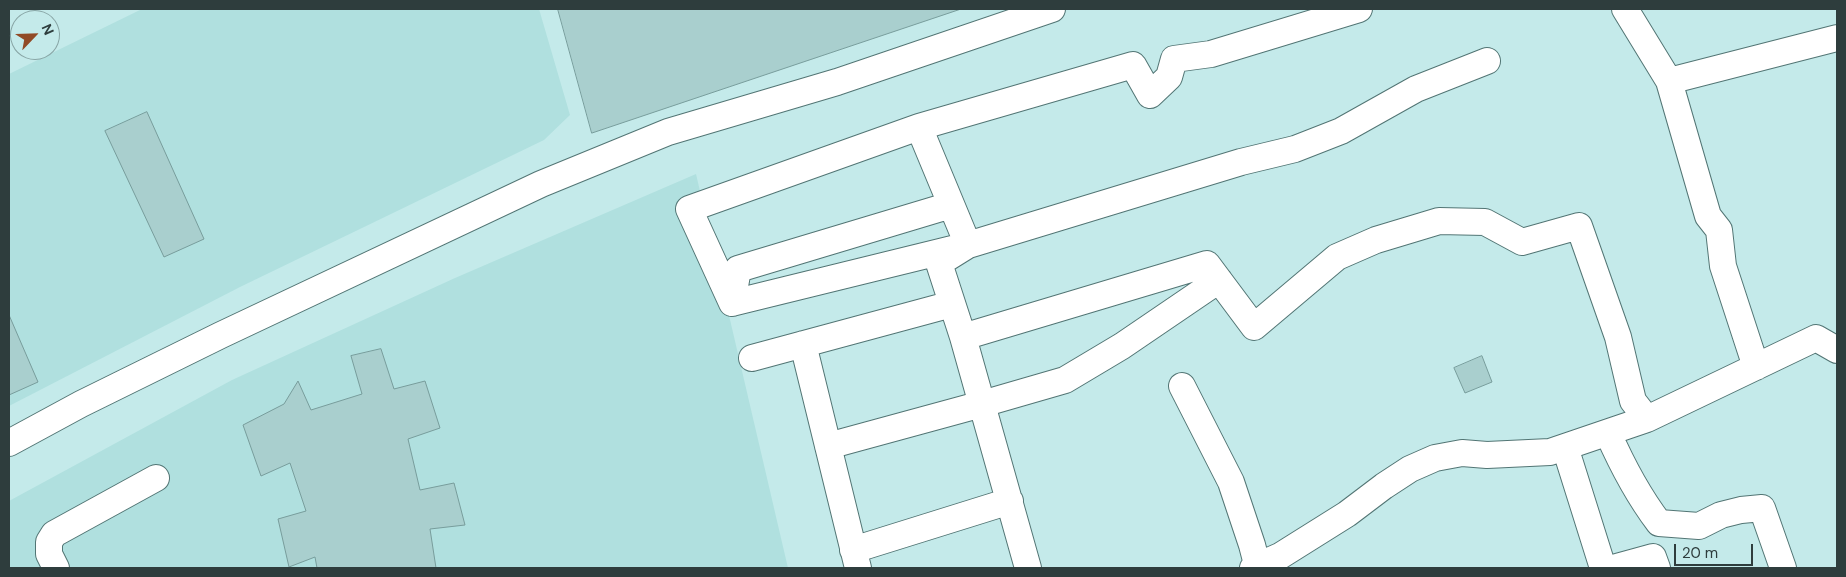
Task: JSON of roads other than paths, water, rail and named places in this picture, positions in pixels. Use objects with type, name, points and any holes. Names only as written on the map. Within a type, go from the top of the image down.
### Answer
[{"type":"street","points":[[9,443],[221,334],[541,184],[668,132],[837,82],[1052,9]]},
{"type":"street","points":[[732,302],[690,209],[919,127],[1133,65],[1150,95],[1169,77],[1174,58],[1211,54],[1359,9]]},
{"type":"street","points":[[1625,9],[1669,81],[1708,216],[1719,230],[1723,266],[1756,367]]},
{"type":"street","points":[[1669,81],[1837,38]]},
{"type":"street","points":[[732,302],[968,245],[1241,162],[1295,149],[1341,131],[1416,89],[1487,61]]},
{"type":"street","points":[[919,127],[968,245]]},
{"type":"street","points":[[732,302],[738,269],[951,205]]},
{"type":"street","points":[[963,337],[1207,264],[1254,327],[1337,257],[1376,240],[1439,221],[1485,222],[1522,242],[1579,226],[1618,337],[1633,401],[1648,419]]},
{"type":"street","points":[[968,245],[939,263],[963,337],[1028,568]]},
{"type":"street","points":[[828,446],[1065,380],[1122,346],[1219,280]]},
{"type":"street","points":[[752,358],[952,304]]},
{"type":"street","points":[[1182,386],[1231,482],[1252,544],[1256,568],[1280,556],[1348,514],[1384,486],[1410,469],[1435,458],[1462,453],[1487,455],[1550,452],[1648,419],[1816,338],[1837,350]]},
{"type":"street","points":[[803,344],[855,559],[1010,501]]},
{"type":"street","points":[[1608,433],[1641,500],[1659,522],[1700,526],[1720,515],[1762,508],[1784,568]]},
{"type":"street","points":[[1565,447],[1603,568]]},
{"type":"street","points":[[56,568],[49,554],[48,542],[54,534],[156,478]]},
{"type":"street","points":[[1613,568],[1653,557],[1657,568]]}]
